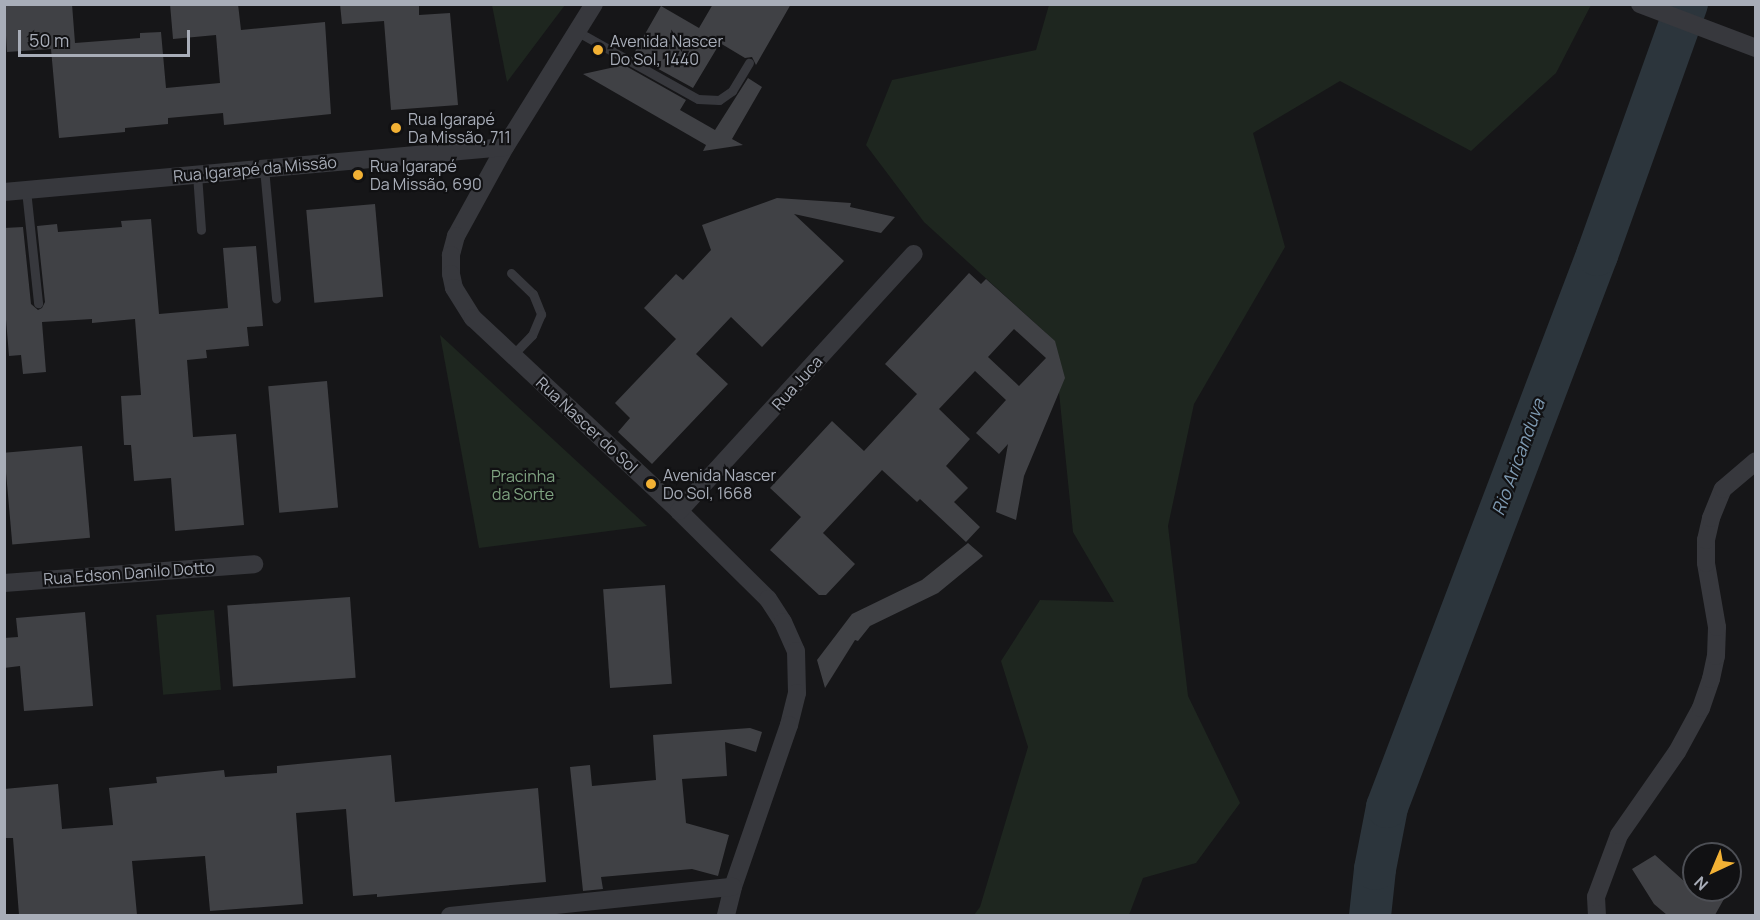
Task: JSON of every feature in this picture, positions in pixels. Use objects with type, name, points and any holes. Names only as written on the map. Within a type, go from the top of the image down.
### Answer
[{"type":"street","name":"Rua Nascer do Sol","points":[[594,4],[506,147],[456,236],[451,255],[451,274],[454,288],[473,318],[679,511],[768,599],[783,622],[796,651],[797,693],[789,725],[733,887],[726,915]]},
{"type":"street","points":[[1640,4],[1755,48]]},
{"type":"street","name":"Rua Igarapé da Missão","points":[[4,192],[506,147]]},
{"type":"street","name":"Rua Juca","points":[[679,511],[914,254]]},
{"type":"street","points":[[1596,915],[1596,897],[1619,835],[1677,752],[1701,708],[1716,656],[1717,627],[1706,563],[1708,529],[1723,489],[1755,461]]},
{"type":"street","name":"Rua Edson Danilo Dotto","points":[[4,583],[254,564]]},
{"type":"street","points":[[450,915],[733,887]]},
{"type":"lane","points":[[578,32],[698,99],[719,100],[732,91],[749,63]]},
{"type":"lane","points":[[264,168],[276,298]]},
{"type":"lane","points":[[197,174],[201,230]]},
{"type":"lane","points":[[26,190],[38,303]]},
{"type":"lane","points":[[511,273],[533,294],[542,314],[532,335],[513,355]]},
{"type":"green space","points":[[492,5],[565,5],[507,82]]},
{"type":"green space","points":[[1049,5],[1591,5],[1556,73],[1471,151],[1340,81],[1253,133],[1285,247],[1194,404],[1168,526],[1188,696],[1240,803],[1196,863],[1143,878],[1129,915],[974,915],[980,907],[1028,747],[1001,661],[1040,600],[1114,602],[1073,532],[1057,372],[1046,333],[924,222],[866,145],[892,80],[1036,50]]},
{"type":"green space","name":"Pracinha da Sorte","points":[[440,335],[647,526],[479,548]]},
{"type":"green space","points":[[214,610],[221,690],[163,695],[156,615]]},
{"type":"building","points":[[4,4],[72,4],[75,43],[140,38],[140,33],[161,32],[166,88],[220,83],[216,35],[173,39],[170,4],[238,4],[241,30],[325,22],[331,114],[224,125],[223,113],[168,118],[168,124],[125,128],[125,132],[59,138],[51,49],[7,52]]},
{"type":"building","points":[[340,4],[419,4],[419,15],[450,13],[458,105],[391,110],[384,21],[342,24]]},
{"type":"building","points":[[713,4],[791,4],[756,65],[752,57],[745,58],[720,43],[693,88],[633,55],[661,6],[699,28]]},
{"type":"building","points":[[624,65],[686,100],[680,110],[715,130],[748,78],[762,87],[732,139],[743,145],[703,151],[706,145],[583,74]]},
{"type":"building","points":[[777,198],[851,203],[850,207],[895,217],[881,233],[794,214],[844,261],[762,347],[731,317],[696,354],[728,384],[652,464],[618,432],[630,418],[615,403],[676,339],[644,308],[676,274],[683,280],[711,250],[702,225]]},
{"type":"building","points":[[375,204],[383,297],[314,303],[306,210]]},
{"type":"building","points":[[151,219],[159,314],[228,308],[223,248],[256,246],[263,326],[247,327],[249,346],[206,350],[207,358],[187,360],[193,437],[236,434],[244,525],[175,531],[171,478],[134,481],[131,445],[124,445],[121,396],[141,395],[135,319],[92,323],[92,319],[42,322],[46,372],[23,374],[21,355],[9,356],[4,295],[4,228],[23,227],[31,304],[38,310],[45,302],[37,226],[57,224],[58,232],[122,227],[121,221]]},
{"type":"building","points":[[969,273],[981,284],[986,279],[1055,341],[1065,378],[1024,476],[1016,520],[996,512],[1008,444],[999,454],[976,433],[1006,400],[975,371],[939,409],[970,439],[946,466],[968,488],[954,502],[980,527],[966,542],[920,499],[917,502],[882,470],[823,533],[855,564],[826,595],[819,595],[770,550],[801,517],[770,488],[832,421],[864,451],[917,394],[885,364]],"holes":[[[1014,329],[1046,358],[1019,386],[988,357]]]},
{"type":"building","points":[[327,381],[338,508],[279,513],[268,386]]},
{"type":"building","points":[[82,446],[90,538],[12,544],[4,453]]},
{"type":"building","points":[[968,543],[983,556],[938,593],[870,626],[858,641],[855,640],[825,688],[817,660],[852,614],[922,580]]},
{"type":"building","points":[[665,585],[672,684],[610,688],[603,589]]},
{"type":"building","points":[[350,597],[356,678],[233,686],[227,606]]},
{"type":"building","points":[[85,612],[93,706],[24,711],[20,666],[4,668],[4,638],[18,637],[16,618]]},
{"type":"building","points":[[750,728],[762,732],[756,752],[725,742],[727,776],[682,779],[686,823],[729,835],[718,876],[692,869],[601,877],[603,889],[583,891],[570,767],[590,765],[592,786],[656,780],[653,735]]},
{"type":"building","points":[[391,755],[395,802],[538,788],[546,882],[377,897],[377,894],[353,896],[346,809],[296,813],[303,904],[210,911],[205,856],[132,861],[137,915],[19,915],[13,838],[4,838],[4,789],[58,784],[62,829],[113,825],[109,788],[157,783],[156,777],[224,770],[225,777],[277,773],[277,766]]},
{"type":"building","points":[[1655,855],[1682,879],[1682,902],[1722,902],[1715,915],[1667,915],[1654,904],[1632,869]]},
{"type":"waterway","name":"Rio Aricanduva","points":[[1370,916],[1375,869],[1387,807],[1597,255],[1687,4]]},
{"type":"place","name":"Avenida Nascer Do Sol, 1440","points":[[598,50]]},
{"type":"place","name":"Rua Igarapé Da Missão, 711","points":[[396,128]]},
{"type":"place","name":"Rua Igarapé Da Missão, 690","points":[[358,175]]},
{"type":"place","name":"Avenida Nascer Do Sol, 1668","points":[[651,484]]}]
